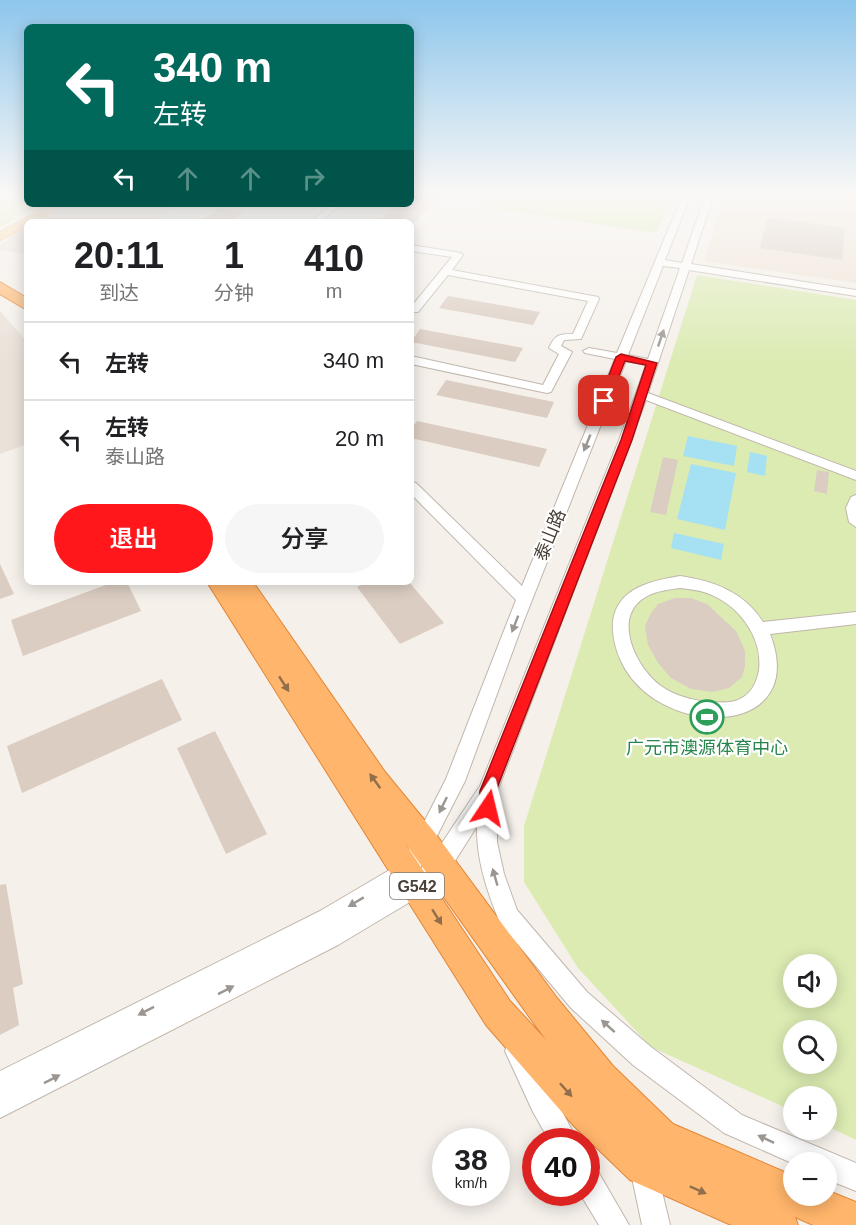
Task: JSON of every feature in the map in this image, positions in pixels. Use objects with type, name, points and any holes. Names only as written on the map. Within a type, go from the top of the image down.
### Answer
[{"type":"highway","points":[[0,281],[24,294]]},
{"type":"highway","points":[[0,287],[24,303]]},
{"type":"highway","name":"G542","points":[[221,585],[498,1013],[587,1113],[652,1152],[751,1220]]},
{"type":"highway","name":"G542","points":[[243,585],[375,781],[432,854],[544,1010],[600,1079],[652,1152],[856,1223]]},
{"type":"street","points":[[414,312],[458,255],[432,251]]},
{"type":"street","name":"泰山路","points":[[412,879],[432,854],[455,781],[663,251]]},
{"type":"street","name":"泰山路","points":[[412,879],[488,791],[626,440],[690,251]]},
{"type":"street","points":[[659,262],[856,293]]},
{"type":"street","points":[[446,272],[594,299],[577,337]]},
{"type":"street","points":[[589,351],[577,337],[560,337],[555,348],[566,352],[589,351],[652,363]]},
{"type":"street","points":[[414,361],[547,389],[566,352]]},
{"type":"street","points":[[641,394],[856,476]]},
{"type":"street","points":[[414,489],[525,599]]},
{"type":"street","points":[[856,500],[853,508],[856,522]]},
{"type":"street","points":[[680,582],[704,586],[720,592],[742,610],[759,629],[766,645],[770,665],[767,679],[757,697],[740,708],[715,711],[680,704],[655,692],[637,673],[626,653],[621,631],[626,605],[638,593],[657,585],[680,582]]},
{"type":"street","points":[[759,629],[856,618]]},
{"type":"street","points":[[488,791],[487,842],[494,874],[544,1010]]},
{"type":"street","points":[[0,1085],[412,879]]},
{"type":"street","points":[[0,1105],[330,937],[412,879]]},
{"type":"street","points":[[508,916],[579,1000],[642,1056],[733,1124],[797,1152]]},
{"type":"street","points":[[498,1013],[557,1128]]},
{"type":"street","points":[[652,1152],[656,1225]]},
{"type":"street","points":[[837,1170],[856,1178]]},
{"type":"street","points":[[600,1201],[615,1225]]},
{"type":"shaded area","points":[[6,251],[24,251],[24,254]]},
{"type":"shaded area","points":[[707,251],[856,251],[856,283],[704,261]]},
{"type":"shaded area","points":[[0,311],[24,339],[24,445],[0,454]]},
{"type":"green space","name":"广元市澳源体育中心","points":[[697,275],[856,300],[856,1140],[837,1131],[837,1086],[783,1086],[783,1106],[651,1047],[578,968],[524,882],[524,826]]},
{"type":"water","points":[[688,436],[737,446],[734,466],[683,456]]},
{"type":"water","points":[[750,452],[767,456],[765,476],[747,472]]},
{"type":"water","points":[[691,464],[736,473],[725,530],[677,519]]},
{"type":"water","points":[[674,533],[724,544],[721,560],[671,548]]},
{"type":"building","points":[[782,251],[843,251],[842,260]]},
{"type":"building","points":[[448,296],[540,312],[533,325],[439,308]]},
{"type":"building","points":[[420,329],[523,348],[515,362],[414,343],[414,338]]},
{"type":"building","points":[[446,380],[554,402],[547,418],[436,395]]},
{"type":"building","points":[[417,421],[547,449],[539,467],[414,439],[414,425]]},
{"type":"building","points":[[663,457],[678,460],[666,515],[650,512]]},
{"type":"building","points":[[817,470],[829,472],[827,494],[814,491]]},
{"type":"building","points":[[0,564],[14,594],[0,599]]},
{"type":"building","points":[[106,585],[128,585],[141,611],[23,656],[11,620]]},
{"type":"building","points":[[361,585],[412,585],[444,623],[400,644],[357,587]]},
{"type":"building","points":[[675,598],[691,598],[707,604],[736,631],[745,651],[745,666],[742,677],[729,688],[713,692],[691,689],[671,678],[658,663],[648,645],[645,626],[658,604]]},
{"type":"building","points":[[162,679],[182,720],[22,793],[7,746]]},
{"type":"building","points":[[215,731],[267,834],[226,854],[177,748]]},
{"type":"building","points":[[6,884],[23,984],[13,988],[19,1025],[0,1035],[0,885]]},
{"type":"place","name":"广元市澳源体育中心","points":[[707,717]]},
{"type":"route","points":[[488,808],[488,791],[626,440],[652,363],[621,357],[604,401]]}]
